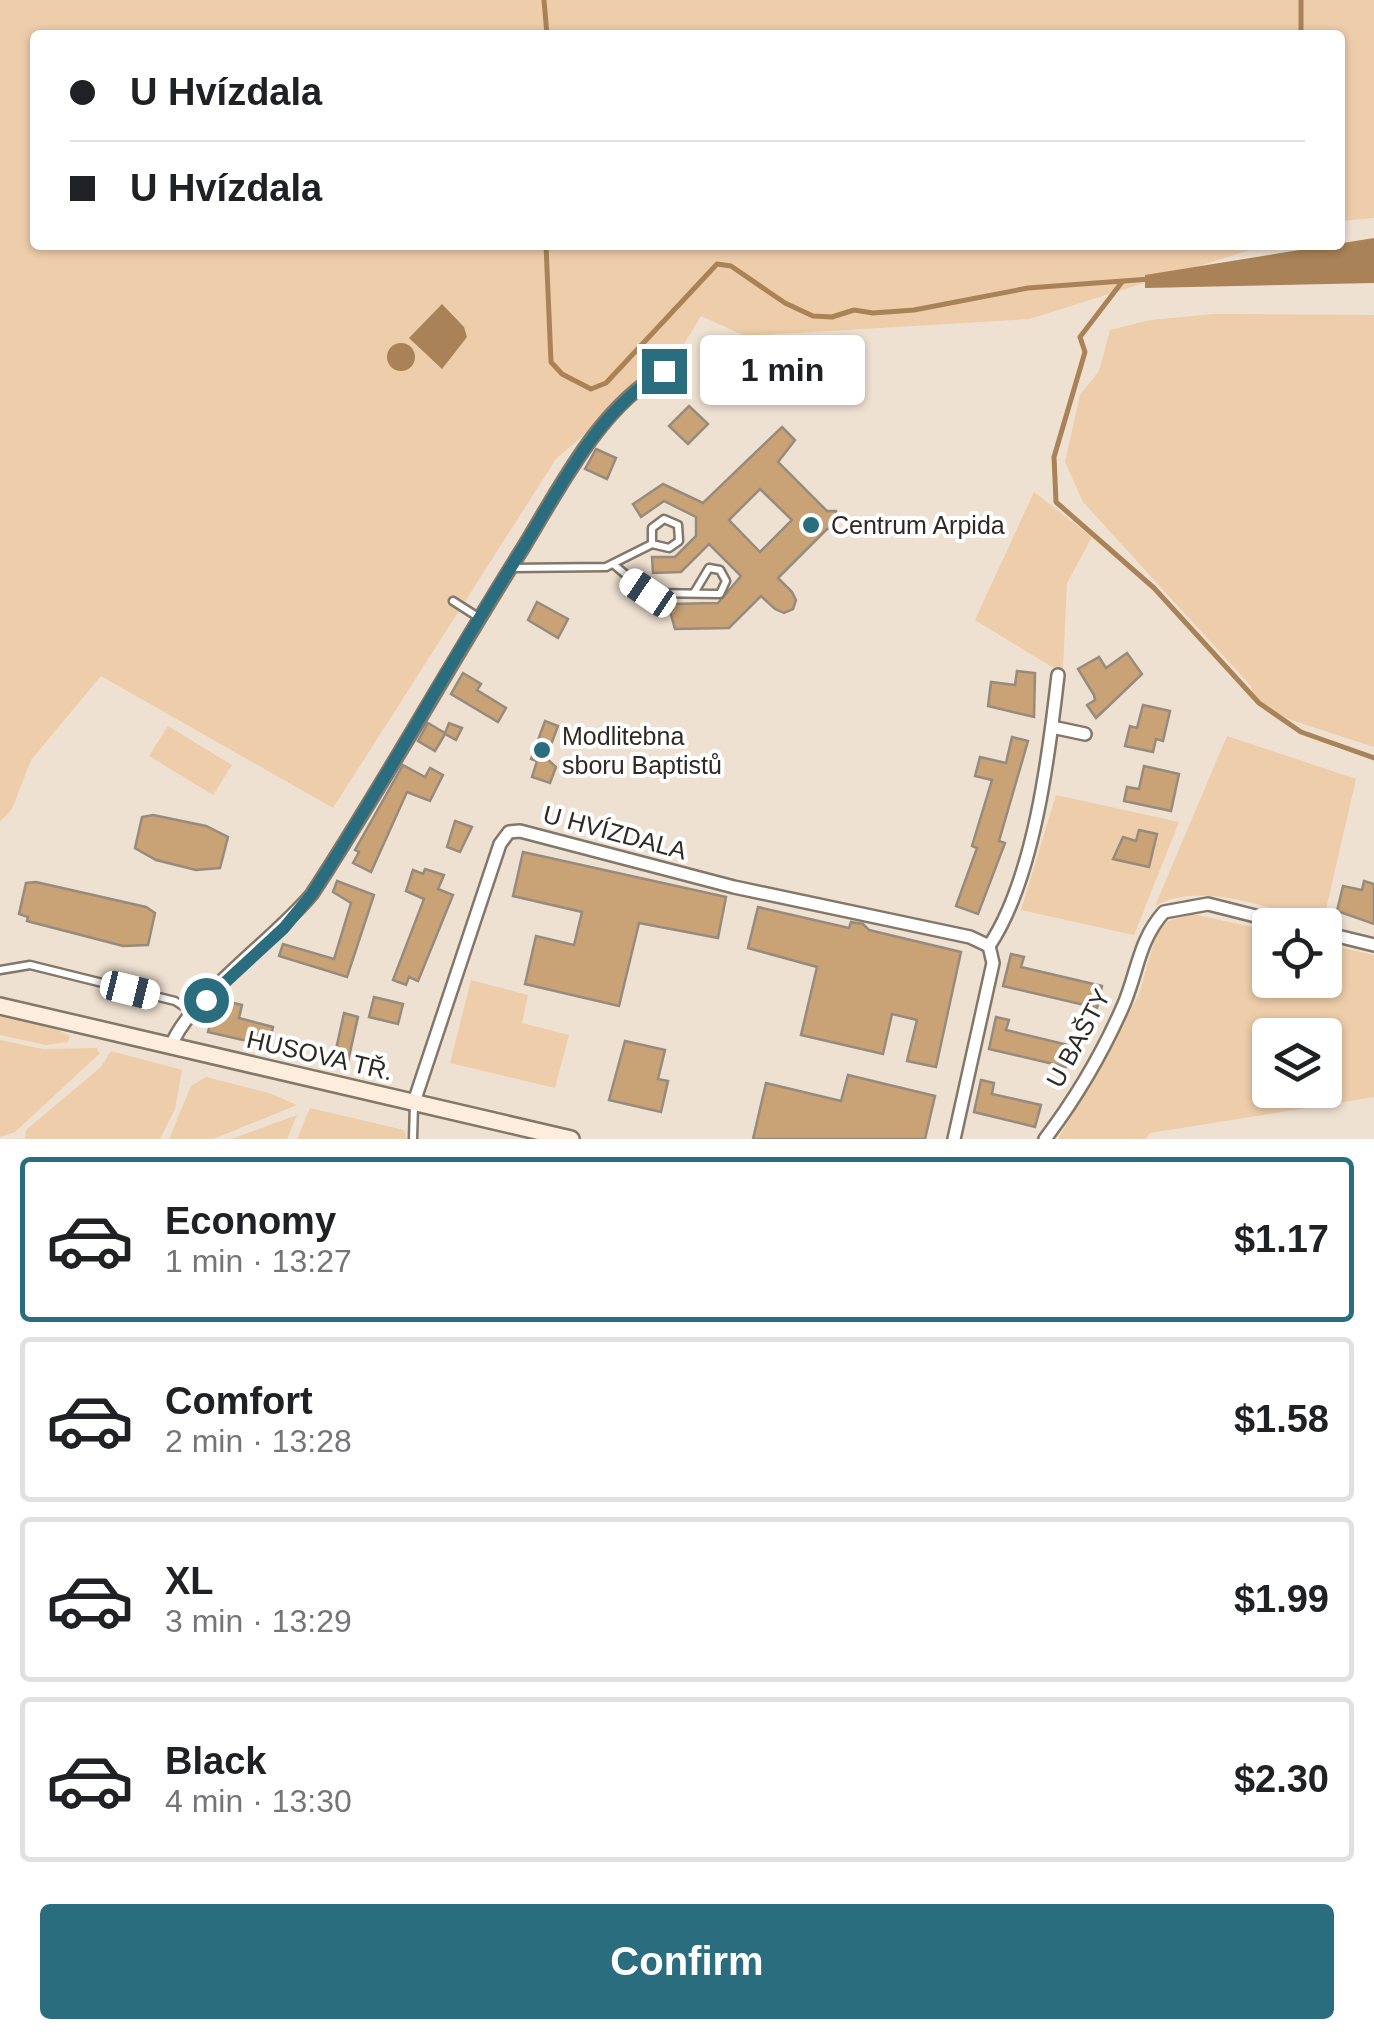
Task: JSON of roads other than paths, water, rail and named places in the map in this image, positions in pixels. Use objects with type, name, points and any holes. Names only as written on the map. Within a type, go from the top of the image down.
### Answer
[{"type":"street","points":[[171,1046],[192,1013],[284,928],[312,894],[478,616],[600,427],[633,389],[664,371]]},
{"type":"street","points":[[954,1139],[994,963],[989,946],[999,931],[1028,846],[1052,727],[1058,675]]},
{"type":"street","points":[[1052,727],[1085,734]]},
{"type":"street","name":"U HVÍZDALA","points":[[414,1102],[454,974],[500,844],[509,832],[520,831],[744,889],[980,940],[989,946]]},
{"type":"street","name":"U BAŠTY","points":[[1046,1139],[1117,1017],[1140,946],[1164,912],[1183,905],[1208,904],[1252,915]]},
{"type":"street","points":[[1342,937],[1374,945]]},
{"type":"street","name":"HUSOVA TŘ.","points":[[0,1006],[571,1139]]},
{"type":"lane","points":[[510,568],[613,564],[652,544],[669,548],[680,541],[678,525],[664,519],[652,528],[652,544]]},
{"type":"lane","points":[[613,564],[648,593],[720,594],[726,581],[720,570],[708,568],[694,593]]},
{"type":"lane","points":[[453,601],[478,616]]},
{"type":"lane","points":[[0,970],[30,965],[175,1001],[192,1013]]},
{"type":"lane","points":[[412,1139],[414,1102]]},
{"type":"waterway","points":[[544,0],[547,30]]},
{"type":"waterway","points":[[1301,0],[1301,30]]},
{"type":"waterway","points":[[546,250],[551,362],[562,374],[591,389],[606,383],[717,264],[731,266],[785,303],[813,316],[832,317],[854,310],[914,310],[1028,288],[1150,279]]},
{"type":"waterway","points":[[1122,282],[1080,337],[1085,352],[1054,457],[1056,502],[1154,588],[1259,703],[1301,732],[1374,758]]},
{"type":"place","name":"Centrum Arpida","points":[[811,525]]},
{"type":"place","name":"Modlitebna sboru Baptistů","points":[[542,750]]}]
